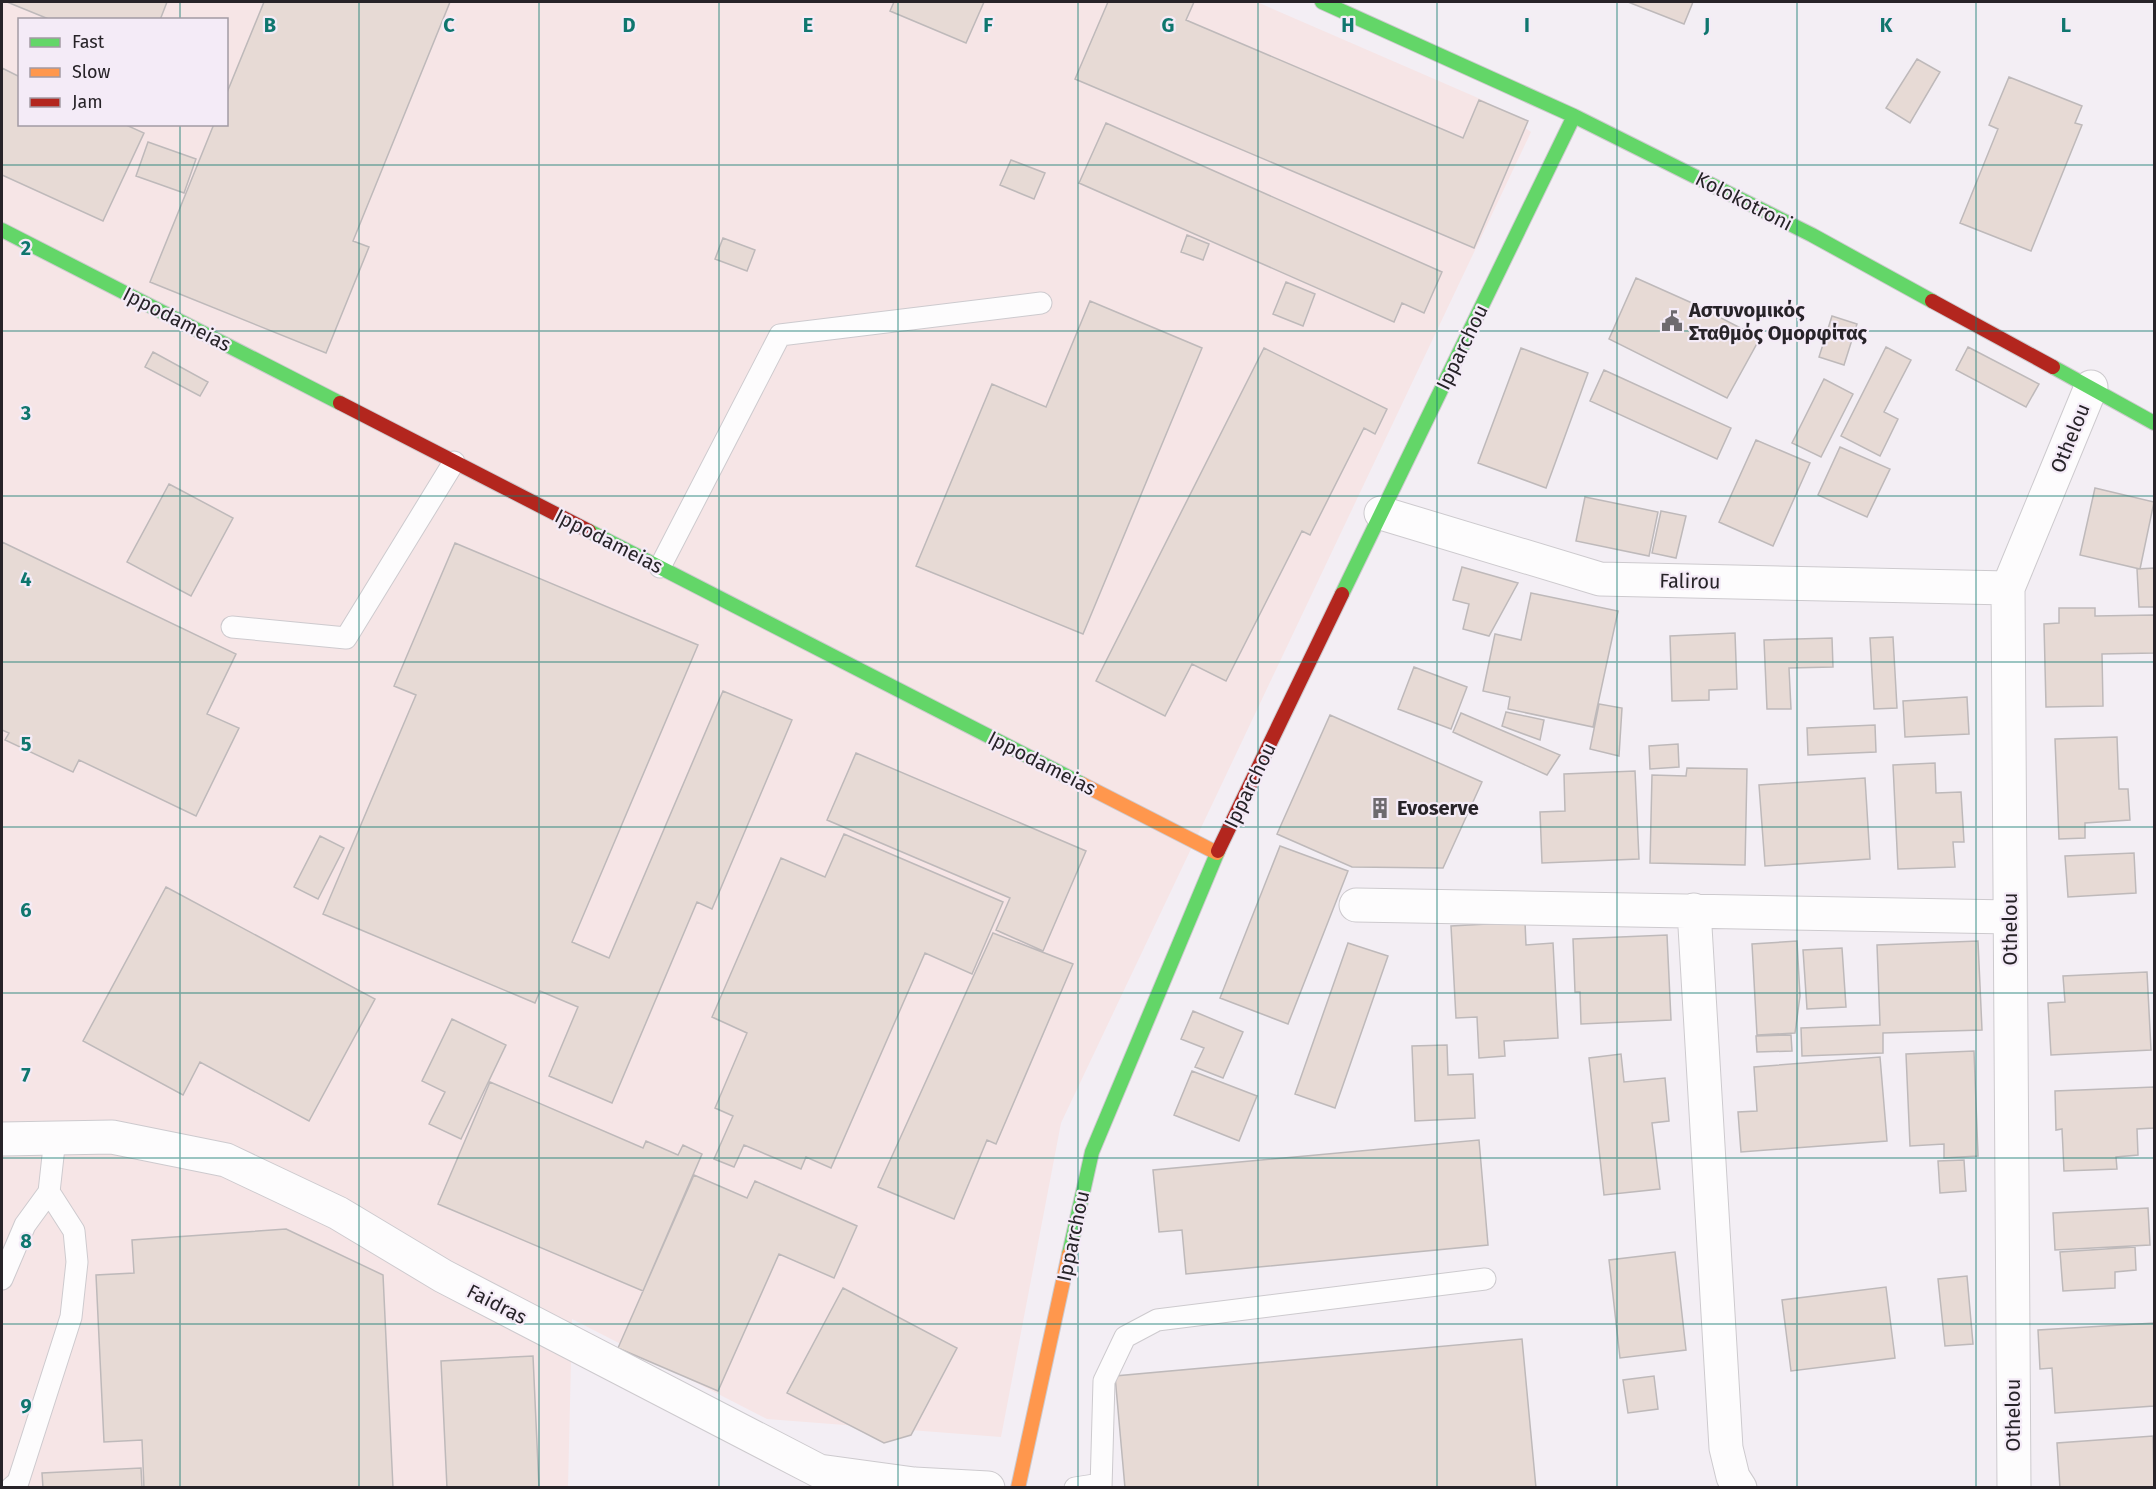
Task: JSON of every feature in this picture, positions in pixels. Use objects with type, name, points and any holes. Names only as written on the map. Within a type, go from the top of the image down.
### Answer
[{"type":"street","name":"Kolokotroni","points":[[1322,2],[1574,116],[1812,235],[2154,423]]},
{"type":"street","name":"Ipparchou","points":[[1018,1488],[1092,1152],[1217,852],[1574,116]]},
{"type":"street","name":"Ippodameias","points":[[2,230],[1217,852]]},
{"type":"street","name":"Othelou","points":[[2014,1488],[2008,588],[2091,387]]},
{"type":"street","name":"Falirou","points":[[1381,513],[1600,579],[2008,588]]},
{"type":"street","points":[[1356,905],[2010,917]]},
{"type":"street","points":[[1694,910],[1726,1448],[1733,1477],[1740,1488]]},
{"type":"street","name":"Faidras","points":[[2,1139],[112,1137],[226,1160],[338,1213],[443,1276],[819,1471],[914,1484],[988,1488]]},
{"type":"lane","points":[[660,567],[780,334],[1041,303]]},
{"type":"lane","points":[[232,627],[346,638],[454,462]]},
{"type":"lane","points":[[2,1279],[25,1225],[49,1192],[55,1138]]},
{"type":"lane","points":[[11,1488],[18,1482],[71,1317],[77,1262],[74,1231],[49,1192]]},
{"type":"lane","points":[[1075,1488],[1101,1486],[1104,1381],[1125,1337],[1157,1320],[1485,1279]]},
{"type":"shaded area","points":[[2,2],[1257,2],[1485,101],[1531,132],[1061,1123],[1001,1437],[767,1419],[572,1319],[568,1487],[2,1488]]},
{"type":"building","points":[[7,2],[167,2],[161,18],[46,18]]},
{"type":"building","points":[[264,2],[450,2],[353,241],[369,247],[326,353],[150,282],[213,126],[228,126],[228,90]]},
{"type":"building","points":[[894,2],[984,2],[966,43],[890,11]]},
{"type":"building","points":[[1108,2],[1194,2],[1186,20],[1463,138],[1479,100],[1528,121],[1474,248],[1075,79]]},
{"type":"building","points":[[1628,2],[1693,2],[1684,24]]},
{"type":"building","points":[[1917,59],[1940,72],[1910,123],[1886,108]]},
{"type":"building","points":[[2,68],[18,76],[18,126],[128,126],[144,133],[103,221],[2,175]]},
{"type":"building","points":[[2009,77],[2082,106],[2075,123],[2082,125],[2031,251],[1960,223],[1998,129],[1989,125]]},
{"type":"building","points":[[1106,123],[1442,272],[1424,313],[1402,303],[1394,322],[1079,183]]},
{"type":"building","points":[[148,142],[196,159],[184,193],[136,176]]},
{"type":"building","points":[[1011,160],[1045,173],[1034,199],[1000,185]]},
{"type":"building","points":[[1187,235],[1209,244],[1203,260],[1181,252]]},
{"type":"building","points":[[723,238],[755,250],[747,271],[715,259]]},
{"type":"building","name":"Αστυνομικός Σταθμός Ομορφίτας","points":[[1636,278],[1692,303],[1760,338],[1727,398],[1609,339]]},
{"type":"building","points":[[1286,282],[1315,294],[1303,326],[1273,314]]},
{"type":"building","points":[[1090,301],[1202,348],[1083,634],[916,566],[992,384],[1046,407]]},
{"type":"building","points":[[1832,316],[1857,324],[1844,365],[1819,357]]},
{"type":"building","points":[[1886,347],[1911,360],[1884,412],[1898,419],[1880,456],[1841,436]]},
{"type":"building","points":[[1968,347],[2039,384],[2026,407],[1956,370]]},
{"type":"building","points":[[1264,348],[1387,409],[1375,434],[1364,428],[1310,535],[1302,531],[1226,681],[1192,664],[1165,716],[1096,681]]},
{"type":"building","points":[[1521,348],[1588,373],[1546,488],[1478,463]]},
{"type":"building","points":[[153,352],[208,382],[200,396],[145,367]]},
{"type":"building","points":[[1604,370],[1731,428],[1717,459],[1590,401]]},
{"type":"building","points":[[1824,379],[1853,394],[1821,457],[1792,443]]},
{"type":"building","points":[[1756,440],[1810,463],[1773,546],[1719,522]]},
{"type":"building","points":[[1840,447],[1890,469],[1867,517],[1818,495]]},
{"type":"building","points":[[169,484],[233,518],[191,596],[127,562]]},
{"type":"building","points":[[2095,488],[2154,502],[2140,569],[2080,555]]},
{"type":"building","points":[[1585,497],[1658,512],[1649,556],[1576,541]]},
{"type":"building","points":[[1661,511],[1686,516],[1676,558],[1652,553]]},
{"type":"building","points":[[2,542],[236,654],[207,714],[239,728],[196,816],[79,760],[73,772],[5,740],[9,733],[2,730]]},
{"type":"building","points":[[455,543],[698,645],[572,942],[609,958],[723,691],[792,720],[712,909],[697,902],[612,1103],[549,1076],[578,1007],[540,991],[535,1003],[323,914],[416,695],[394,686]]},
{"type":"building","points":[[1462,567],[1518,583],[1489,636],[1463,629],[1469,604],[1453,600]]},
{"type":"building","points":[[2154,568],[2154,607],[2139,607],[2137,569]]},
{"type":"building","points":[[1531,593],[1618,611],[1593,727],[1508,709],[1510,697],[1483,691],[1495,634],[1521,640]]},
{"type":"building","points":[[2059,608],[2095,608],[2095,616],[2154,615],[2154,653],[2102,654],[2103,706],[2046,707],[2044,624],[2059,623]]},
{"type":"building","points":[[1735,633],[1737,689],[1709,690],[1709,700],[1672,701],[1670,636]]},
{"type":"building","points":[[1893,637],[1897,708],[1874,709],[1870,638]]},
{"type":"building","points":[[1832,638],[1833,667],[1789,668],[1791,709],[1767,709],[1764,640]]},
{"type":"building","points":[[1414,667],[1467,687],[1451,729],[1398,709]]},
{"type":"building","points":[[1967,697],[1969,734],[1905,737],[1903,701]]},
{"type":"building","points":[[1599,704],[1622,708],[1619,756],[1590,749]]},
{"type":"building","points":[[1506,712],[1544,720],[1540,740],[1502,726]]},
{"type":"building","points":[[1461,713],[1560,755],[1547,775],[1453,732]]},
{"type":"building","name":"Evoserve","points":[[1330,715],[1482,782],[1443,868],[1352,867],[1277,834]]},
{"type":"building","points":[[1875,725],[1876,752],[1808,755],[1807,728]]},
{"type":"building","points":[[2117,737],[2119,789],[2128,789],[2130,820],[2085,823],[2085,838],[2059,839],[2055,739]]},
{"type":"building","points":[[1678,744],[1679,767],[1650,769],[1649,746]]},
{"type":"building","points":[[856,753],[1086,851],[1043,951],[996,930],[1010,898],[827,820]]},
{"type":"building","points":[[1935,763],[1936,793],[1961,792],[1964,842],[1953,842],[1955,867],[1898,869],[1893,765]]},
{"type":"building","points":[[1687,768],[1747,769],[1745,865],[1650,863],[1652,775],[1686,776]]},
{"type":"building","points":[[1635,771],[1639,859],[1542,863],[1540,812],[1565,811],[1564,774]]},
{"type":"building","points":[[1865,778],[1870,859],[1765,866],[1759,785]]},
{"type":"building","points":[[844,834],[1003,902],[972,974],[925,953],[831,1168],[806,1157],[801,1169],[744,1145],[734,1167],[714,1159],[733,1116],[715,1108],[747,1033],[712,1017],[781,858],[825,877]]},
{"type":"building","points":[[320,836],[344,848],[318,899],[294,887]]},
{"type":"building","points":[[1280,846],[1348,871],[1288,1024],[1220,998]]},
{"type":"building","points":[[2134,853],[2136,893],[2068,897],[2065,856]]},
{"type":"building","points":[[166,887],[375,999],[309,1121],[200,1062],[183,1095],[83,1041]]},
{"type":"building","points":[[1525,922],[1526,945],[1553,943],[1558,1038],[1504,1041],[1505,1056],[1479,1058],[1477,1017],[1456,1018],[1451,926]]},
{"type":"building","points":[[993,933],[1073,964],[996,1144],[987,1140],[954,1219],[878,1187]]},
{"type":"building","points":[[1667,935],[1671,1020],[1581,1024],[1580,992],[1575,992],[1573,939]]},
{"type":"building","points":[[1797,941],[1800,996],[1795,1033],[1757,1035],[1752,944]]},
{"type":"building","points":[[1978,941],[1982,1030],[1883,1033],[1883,1053],[1802,1056],[1801,1028],[1880,1025],[1877,945]]},
{"type":"building","points":[[1348,943],[1388,956],[1335,1108],[1295,1094]]},
{"type":"building","points":[[1842,948],[1846,1007],[1807,1009],[1803,950]]},
{"type":"building","points":[[2147,972],[2151,1050],[2051,1055],[2048,1003],[2065,1002],[2063,976]]},
{"type":"building","points":[[1193,1011],[1243,1032],[1223,1078],[1195,1067],[1204,1048],[1181,1039]]},
{"type":"building","points":[[452,1019],[506,1045],[461,1139],[429,1124],[445,1092],[422,1081]]},
{"type":"building","points":[[1791,1035],[1792,1051],[1757,1052],[1756,1036]]},
{"type":"building","points":[[1447,1045],[1448,1075],[1473,1074],[1475,1118],[1415,1121],[1412,1046]]},
{"type":"building","points":[[1974,1051],[1978,1156],[1944,1158],[1944,1144],[1910,1146],[1906,1054]]},
{"type":"building","points":[[1621,1054],[1624,1082],[1665,1078],[1669,1121],[1652,1123],[1660,1189],[1604,1195],[1589,1058]]},
{"type":"building","points":[[1880,1057],[1887,1141],[1741,1152],[1738,1112],[1757,1111],[1754,1067]]},
{"type":"building","points":[[1192,1071],[1257,1096],[1239,1141],[1174,1115]]},
{"type":"building","points":[[490,1082],[643,1148],[646,1141],[678,1155],[683,1145],[702,1154],[643,1291],[438,1204]]},
{"type":"building","points":[[2154,1087],[2154,1128],[2137,1129],[2138,1155],[2116,1157],[2117,1169],[2064,1171],[2062,1129],[2056,1130],[2055,1091]]},
{"type":"building","points":[[1479,1140],[1488,1245],[1186,1274],[1182,1230],[1159,1232],[1153,1170]]},
{"type":"building","points":[[1964,1160],[1966,1191],[1940,1193],[1938,1161]]},
{"type":"building","points":[[694,1175],[747,1198],[755,1181],[857,1226],[834,1278],[779,1254],[718,1391],[618,1348]]},
{"type":"building","points":[[2148,1208],[2150,1245],[2055,1250],[2053,1213]]},
{"type":"building","points":[[286,1229],[383,1275],[393,1488],[144,1488],[142,1440],[104,1442],[96,1275],[134,1273],[132,1240]]},
{"type":"building","points":[[2135,1247],[2136,1270],[2115,1272],[2115,1288],[2063,1291],[2060,1252]]},
{"type":"building","points":[[1675,1252],[1686,1350],[1620,1358],[1609,1260]]},
{"type":"building","points":[[1967,1276],[1973,1344],[1945,1346],[1938,1279]]},
{"type":"building","points":[[1886,1287],[1895,1358],[1791,1371],[1782,1300]]},
{"type":"building","points":[[843,1288],[957,1348],[911,1435],[884,1443],[787,1393]]},
{"type":"building","points":[[2154,1323],[2154,1406],[2055,1413],[2052,1368],[2040,1369],[2038,1330]]},
{"type":"building","points":[[1522,1339],[1536,1488],[1125,1488],[1115,1376]]},
{"type":"building","points":[[533,1356],[539,1488],[447,1488],[441,1361]]},
{"type":"building","points":[[1654,1376],[1658,1409],[1628,1413],[1623,1380]]},
{"type":"building","points":[[2153,1436],[2154,1488],[2060,1488],[2057,1443]]},
{"type":"building","points":[[141,1468],[142,1488],[43,1488],[42,1473]]},
{"type":"traffic: fast","points":[[1322,2],[1574,116],[1812,235],[1932,301]]},
{"type":"traffic: fast","points":[[1342,594],[1574,116]]},
{"type":"traffic: fast","points":[[2,230],[340,403]]},
{"type":"traffic: fast","points":[[2053,367],[2154,423]]},
{"type":"traffic: fast","points":[[589,531],[1082,784]]},
{"type":"traffic: fast","points":[[1069,1254],[1092,1152],[1218,851]]},
{"type":"traffic: slow","points":[[1082,784],[1217,853]]},
{"type":"traffic: slow","points":[[1018,1488],[1069,1254]]},
{"type":"traffic: jam","points":[[1932,301],[2053,367]]},
{"type":"traffic: jam","points":[[340,403],[589,531]]},
{"type":"traffic: jam","points":[[1218,851],[1342,594]]},
{"type":"place","name":"Αστυνομικός Σταθμός Ομορφίτας","points":[[1672,321]]},
{"type":"place","name":"Evoserve","points":[[1380,808]]}]
